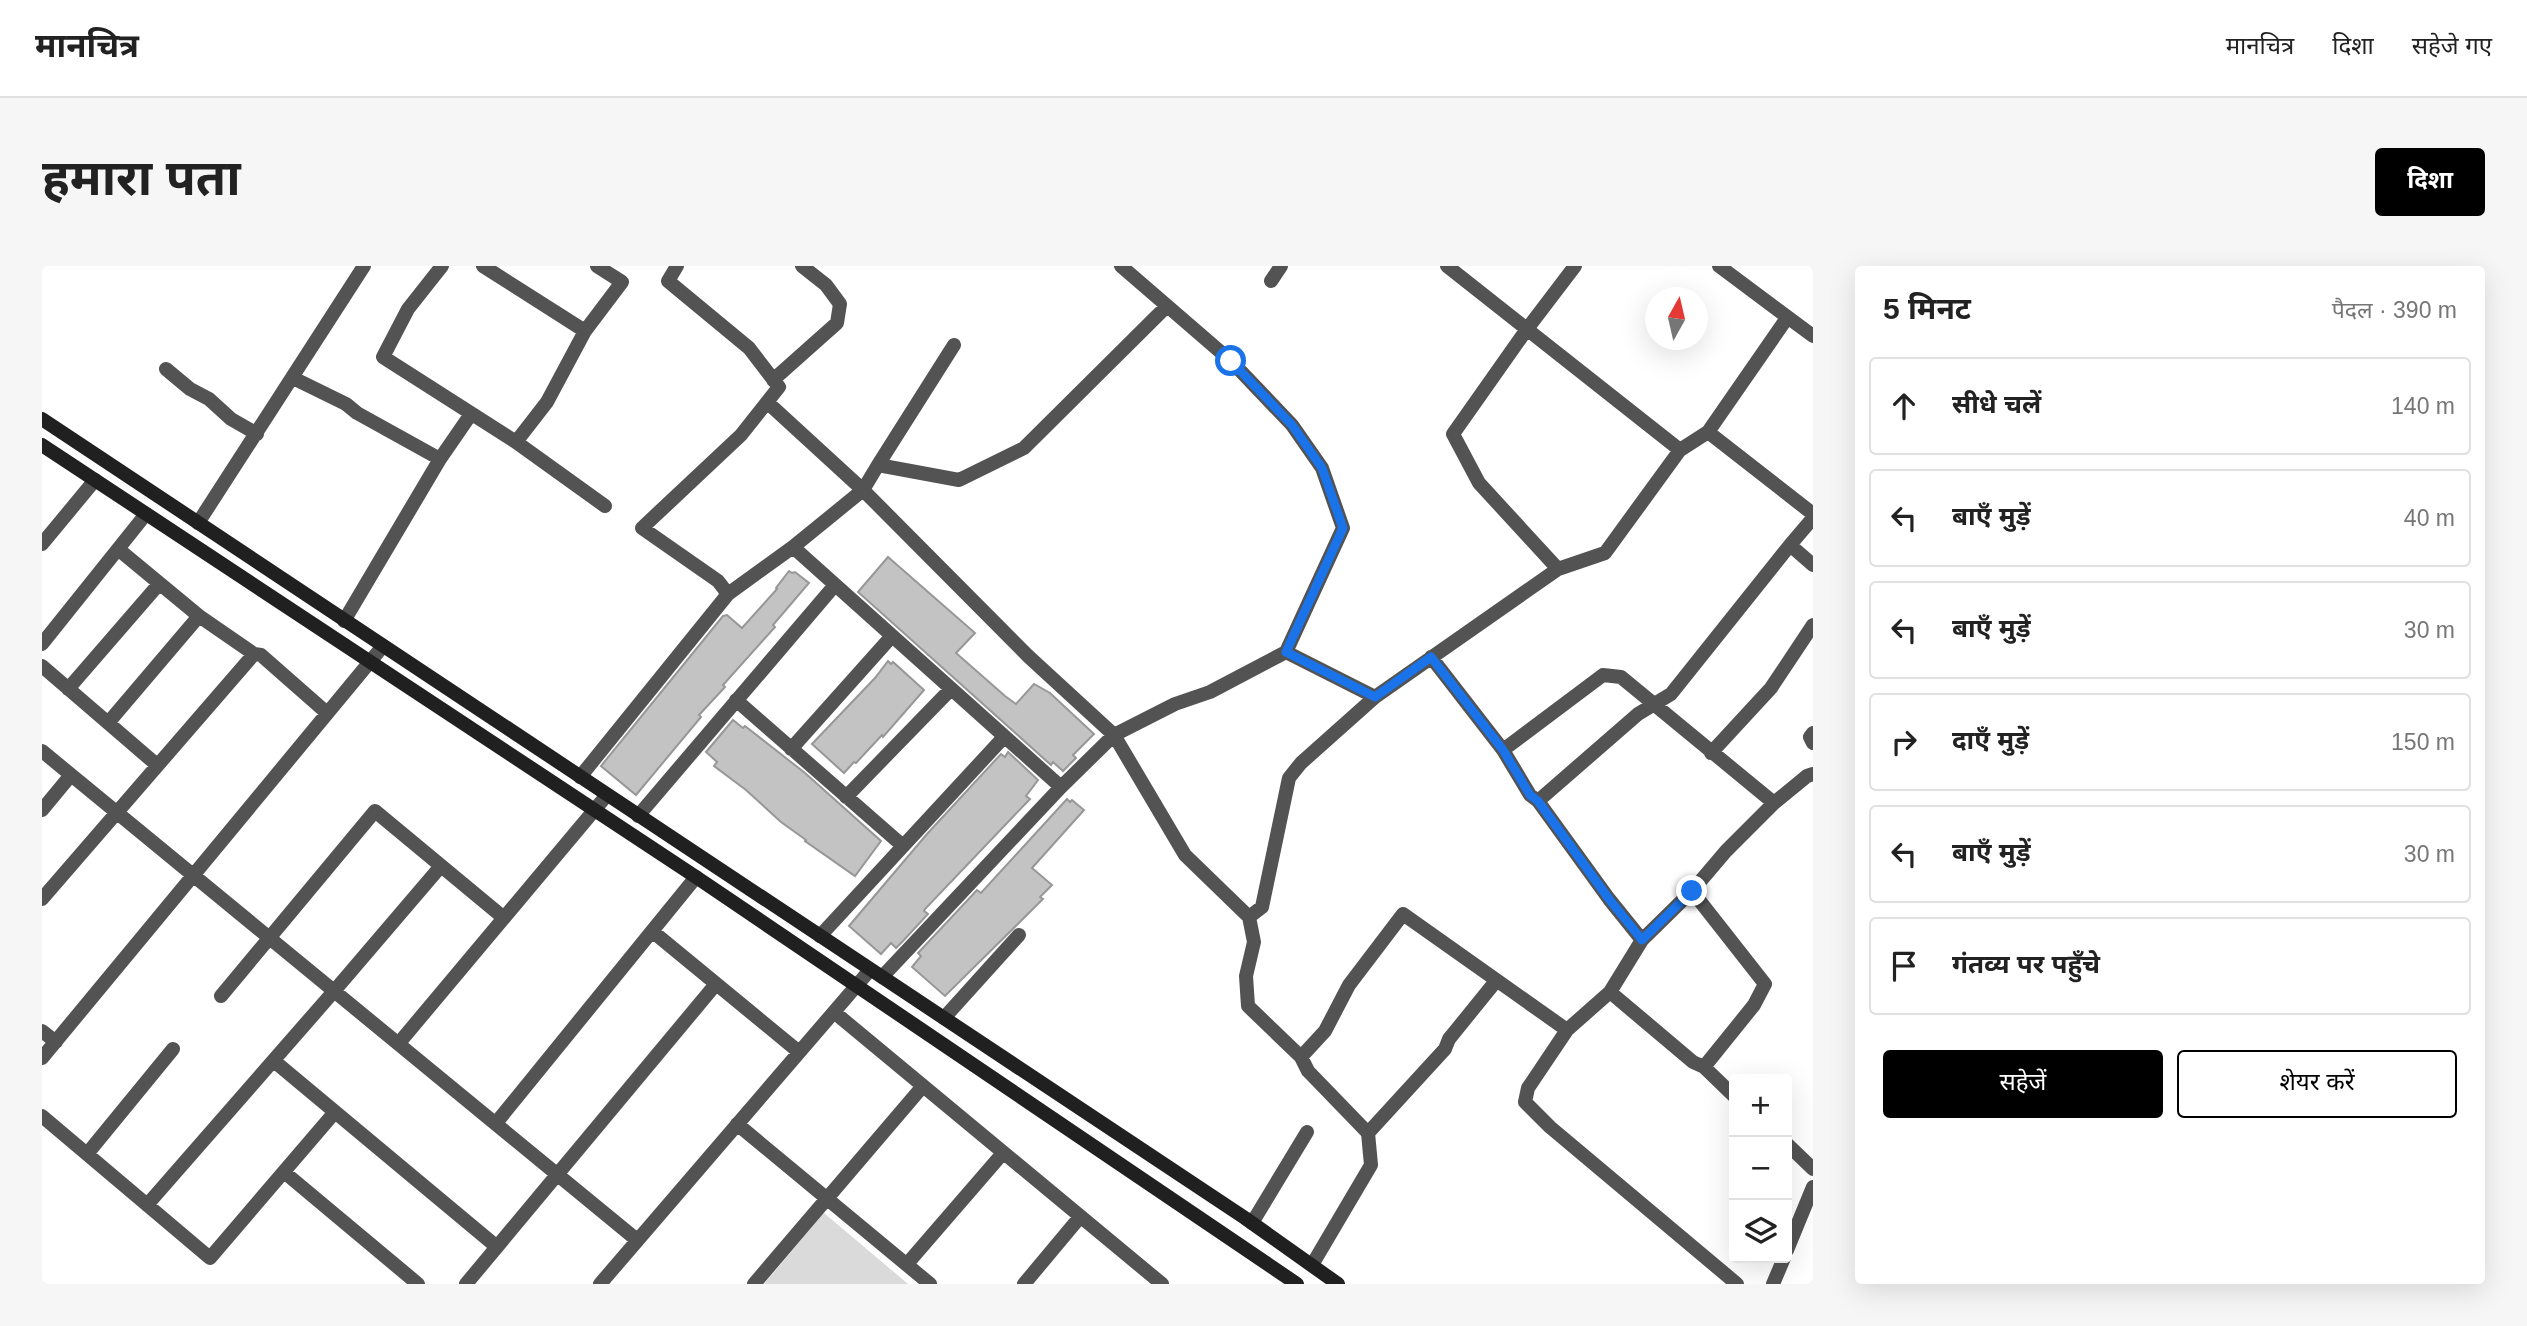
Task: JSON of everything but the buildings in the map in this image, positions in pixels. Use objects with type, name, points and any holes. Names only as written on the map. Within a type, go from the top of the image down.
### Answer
[{"type":"street","points":[[198,523],[363,266]]},
{"type":"street","points":[[442,266],[408,309],[383,357],[516,442],[605,506]]},
{"type":"street","points":[[483,266],[585,331]]},
{"type":"street","points":[[516,442],[547,402],[585,331],[622,282],[597,266]]},
{"type":"street","points":[[677,266],[668,281],[749,348],[779,387],[741,435],[642,528],[718,581],[728,594]]},
{"type":"street","points":[[774,380],[837,323],[840,304],[826,285],[803,266]]},
{"type":"street","points":[[600,1284],[856,985],[876,973],[1114,735],[1175,704],[1210,692],[1286,652],[1343,528],[1322,468],[1292,425],[1231,361],[1121,266]]},
{"type":"street","points":[[1271,281],[1281,266]]},
{"type":"street","points":[[1447,266],[1680,450]]},
{"type":"street","points":[[1558,569],[1479,483],[1453,434],[1575,266]]},
{"type":"street","points":[[1719,266],[1813,336]]},
{"type":"street","points":[[878,465],[959,480],[1024,448],[1167,306]]},
{"type":"street","points":[[1249,917],[1262,907],[1289,778],[1301,763],[1375,697],[1558,569],[1605,553],[1680,450],[1708,432],[1787,318]]},
{"type":"street","points":[[580,777],[728,594],[793,547],[863,490],[954,345]]},
{"type":"street","points":[[166,369],[190,390],[209,399],[231,419],[257,433]]},
{"type":"street","points":[[293,378],[346,404],[357,413],[440,460]]},
{"type":"street","points":[[767,402],[863,490],[1028,656],[1114,735],[1185,855],[1249,917],[1255,942],[1246,976],[1248,1006],[1301,1057],[1308,1071],[1368,1133],[1371,1165],[1312,1265]]},
{"type":"street","points":[[344,621],[440,460],[471,414]]},
{"type":"street","points":[[42,419],[1252,1223],[1338,1284]]},
{"type":"street","points":[[1538,801],[1638,714],[1671,694],[1813,516],[1708,432]]},
{"type":"street","points":[[42,444],[696,877],[1297,1284]]},
{"type":"street","points":[[42,544],[95,480]]},
{"type":"street","points":[[42,644],[146,514]]},
{"type":"street","points":[[1790,545],[1813,565]]},
{"type":"street","points":[[793,547],[1061,787]]},
{"type":"street","points":[[118,549],[199,616],[254,654],[261,655],[327,713]]},
{"type":"street","points":[[68,688],[159,584]]},
{"type":"street","points":[[638,816],[835,585]]},
{"type":"street","points":[[108,723],[199,616]]},
{"type":"street","points":[[1711,753],[1771,688],[1813,625]]},
{"type":"street","points":[[791,748],[892,636]]},
{"type":"street","points":[[42,1058],[383,646]]},
{"type":"street","points":[[1286,652],[1375,697]]},
{"type":"street","points":[[42,898],[254,654]]},
{"type":"street","points":[[1431,657],[1503,750],[1530,795],[1538,801],[1642,940]]},
{"type":"street","points":[[42,666],[158,765]]},
{"type":"street","points":[[1503,750],[1603,674],[1620,677],[1774,803]]},
{"type":"street","points":[[846,797],[951,689]]},
{"type":"street","points":[[736,700],[903,846]]},
{"type":"street","points":[[1813,733],[1810,737],[1813,743]]},
{"type":"street","points":[[820,936],[1004,737]]},
{"type":"street","points":[[42,751],[638,1240]]},
{"type":"street","points":[[1737,1284],[1549,1127],[1525,1101],[1528,1088],[1567,1030],[1610,992],[1642,940],[1774,803],[1813,774]]},
{"type":"street","points":[[42,810],[71,775]]},
{"type":"street","points":[[399,1043],[607,795]]},
{"type":"street","points":[[221,996],[376,811],[504,918]]},
{"type":"street","points":[[147,1205],[441,866]]},
{"type":"street","points":[[496,1124],[696,877]]},
{"type":"street","points":[[1692,891],[1765,984],[1754,1005],[1704,1067]]},
{"type":"street","points":[[1301,1057],[1325,1031],[1349,985],[1403,914],[1567,1030]]},
{"type":"street","points":[[652,931],[799,1052]]},
{"type":"street","points":[[944,1018],[1019,935]]},
{"type":"street","points":[[1368,1133],[1445,1049],[1449,1039],[1496,981]]},
{"type":"street","points":[[466,1284],[716,984]]},
{"type":"street","points":[[1610,992],[1693,1062],[1704,1067],[1729,1091]]},
{"type":"street","points":[[834,1012],[1162,1284]]},
{"type":"street","points":[[42,1031],[55,1042]]},
{"type":"street","points":[[87,1154],[173,1049]]},
{"type":"street","points":[[274,1060],[497,1247]]},
{"type":"street","points":[[754,1284],[923,1086]]},
{"type":"street","points":[[42,1116],[210,1258],[335,1112]]},
{"type":"street","points":[[737,1124],[930,1284]]},
{"type":"street","points":[[1252,1223],[1307,1132]]},
{"type":"street","points":[[1792,1149],[1813,1169]]},
{"type":"street","points":[[907,1264],[1003,1153]]},
{"type":"street","points":[[284,1172],[418,1284]]},
{"type":"street","points":[[1792,1238],[1813,1187]]},
{"type":"street","points":[[1024,1284],[1080,1217]]},
{"type":"street","points":[[1773,1284],[1782,1263]]},
{"type":"shaded area","points":[[824,1213],[908,1284],[764,1284]]},
{"type":"route","points":[[1231,361],[1292,425],[1322,468],[1343,528],[1286,652],[1375,697],[1431,657],[1503,750],[1530,795],[1538,801],[1642,940],[1692,891]]}]
